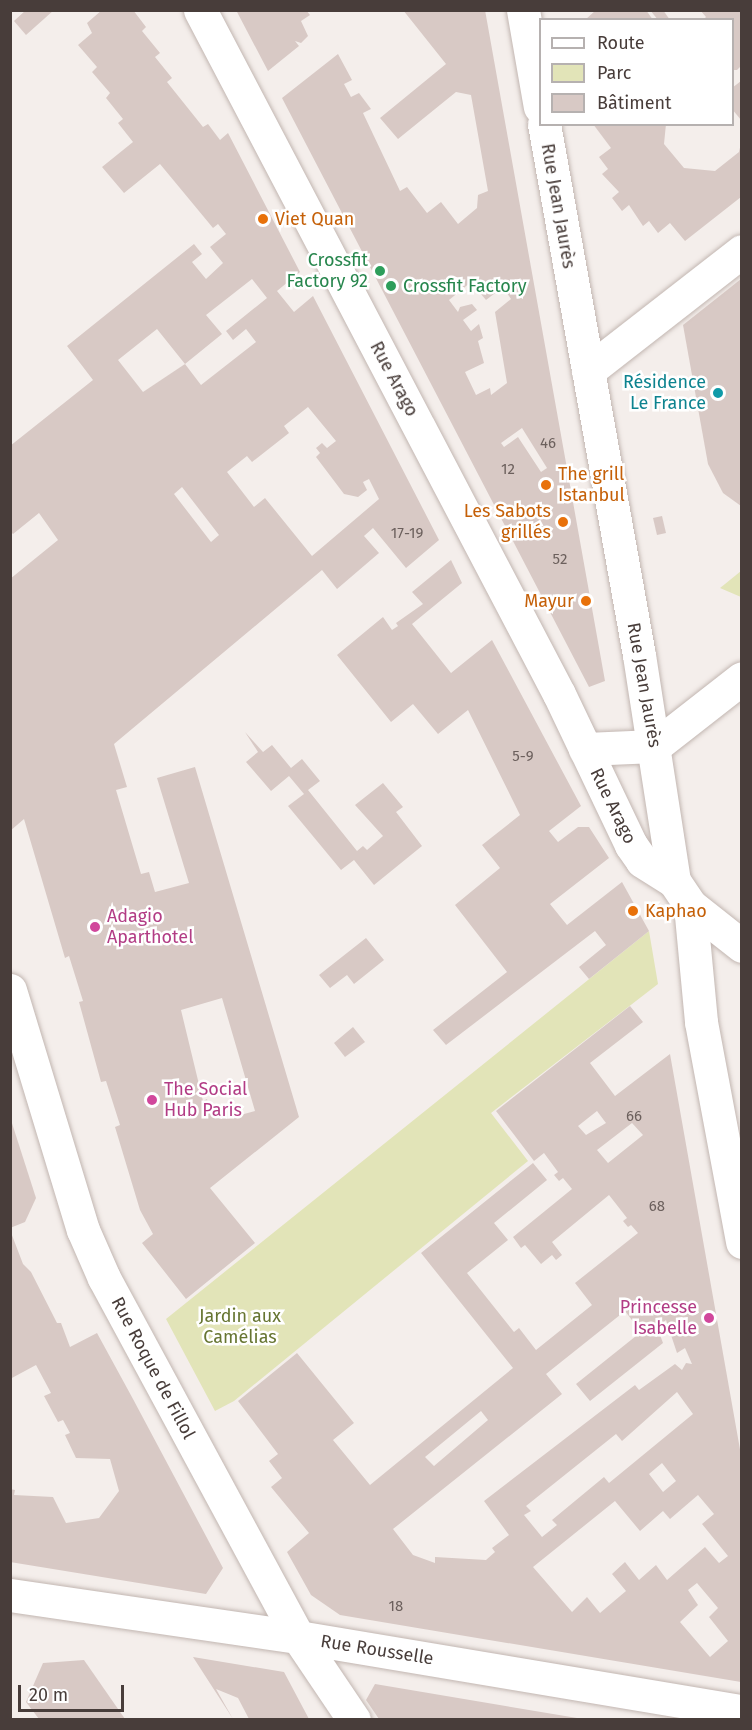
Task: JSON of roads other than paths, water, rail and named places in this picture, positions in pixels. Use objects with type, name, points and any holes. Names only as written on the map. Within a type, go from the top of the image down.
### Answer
[{"type":"street","name":"Rue Arago","points":[[200,10],[585,749],[631,845],[642,861],[741,946]]},
{"type":"street","points":[[523,10],[539,101]]},
{"type":"street","name":"Rue Jean Jaurès","points":[[544,126],[682,893],[701,1022],[741,1242]]},
{"type":"street","points":[[588,371],[741,251]]},
{"type":"street","points":[[655,746],[741,678]]},
{"type":"street","name":"Rue Arago","points":[[585,749],[655,746]]},
{"type":"street","name":"Rue Roque de Fillol","points":[[10,990],[83,1230],[104,1278],[298,1637],[354,1719]]},
{"type":"street","name":"Rue Rousselle","points":[[10,1595],[298,1637],[741,1711]]},
{"type":"place","name":"Viet Quan","points":[[263,219]]},
{"type":"place","name":"Crossfit Factory 92","points":[[380,271]]},
{"type":"place","name":"Crossfit Factory","points":[[391,286]]},
{"type":"place","name":"Résidence Le France","points":[[718,393]]},
{"type":"place","name":"The grill Istanbul","points":[[546,485]]},
{"type":"place","name":"Les Sabots grillés","points":[[563,522]]},
{"type":"place","name":"Mayur","points":[[586,601]]},
{"type":"place","name":"Kaphao","points":[[633,911]]},
{"type":"place","name":"Adagio Aparthotel","points":[[95,927]]},
{"type":"place","name":"The Social Hub Paris","points":[[152,1100]]},
{"type":"place","name":"Princesse Isabelle","points":[[709,1318]]},
{"type":"park label","name":"Jardin aux Camélias","points":[[240,1327]]}]
